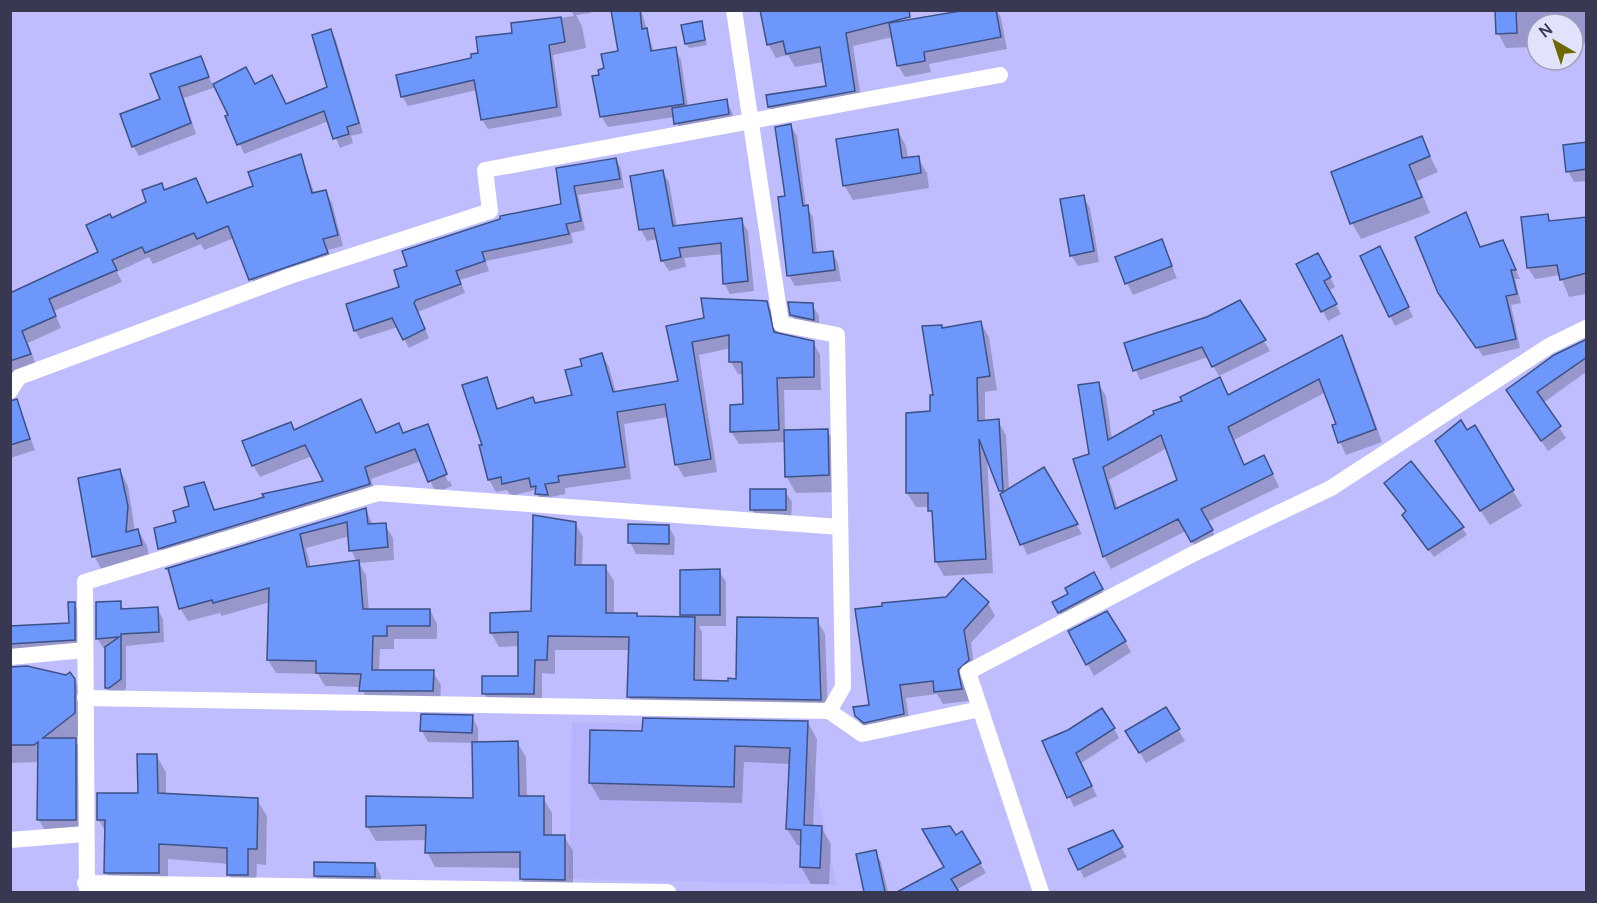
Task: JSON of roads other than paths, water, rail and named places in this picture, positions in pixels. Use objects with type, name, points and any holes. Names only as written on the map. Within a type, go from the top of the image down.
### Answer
[{"type":"street","points":[[734,10],[781,324],[837,335],[843,687],[829,711]]},
{"type":"street","points":[[10,391],[19,377],[290,276],[490,211],[485,170],[1000,75]]},
{"type":"street","points":[[1041,892],[968,672],[1193,554],[1331,488],[1549,346],[1587,328]]},
{"type":"street","points":[[668,892],[86,888],[85,582],[378,493],[840,527]]},
{"type":"street","points":[[10,657],[86,650]]},
{"type":"street","points":[[85,698],[829,711],[862,734],[980,708]]},
{"type":"street","points":[[10,840],[85,834]]}]
